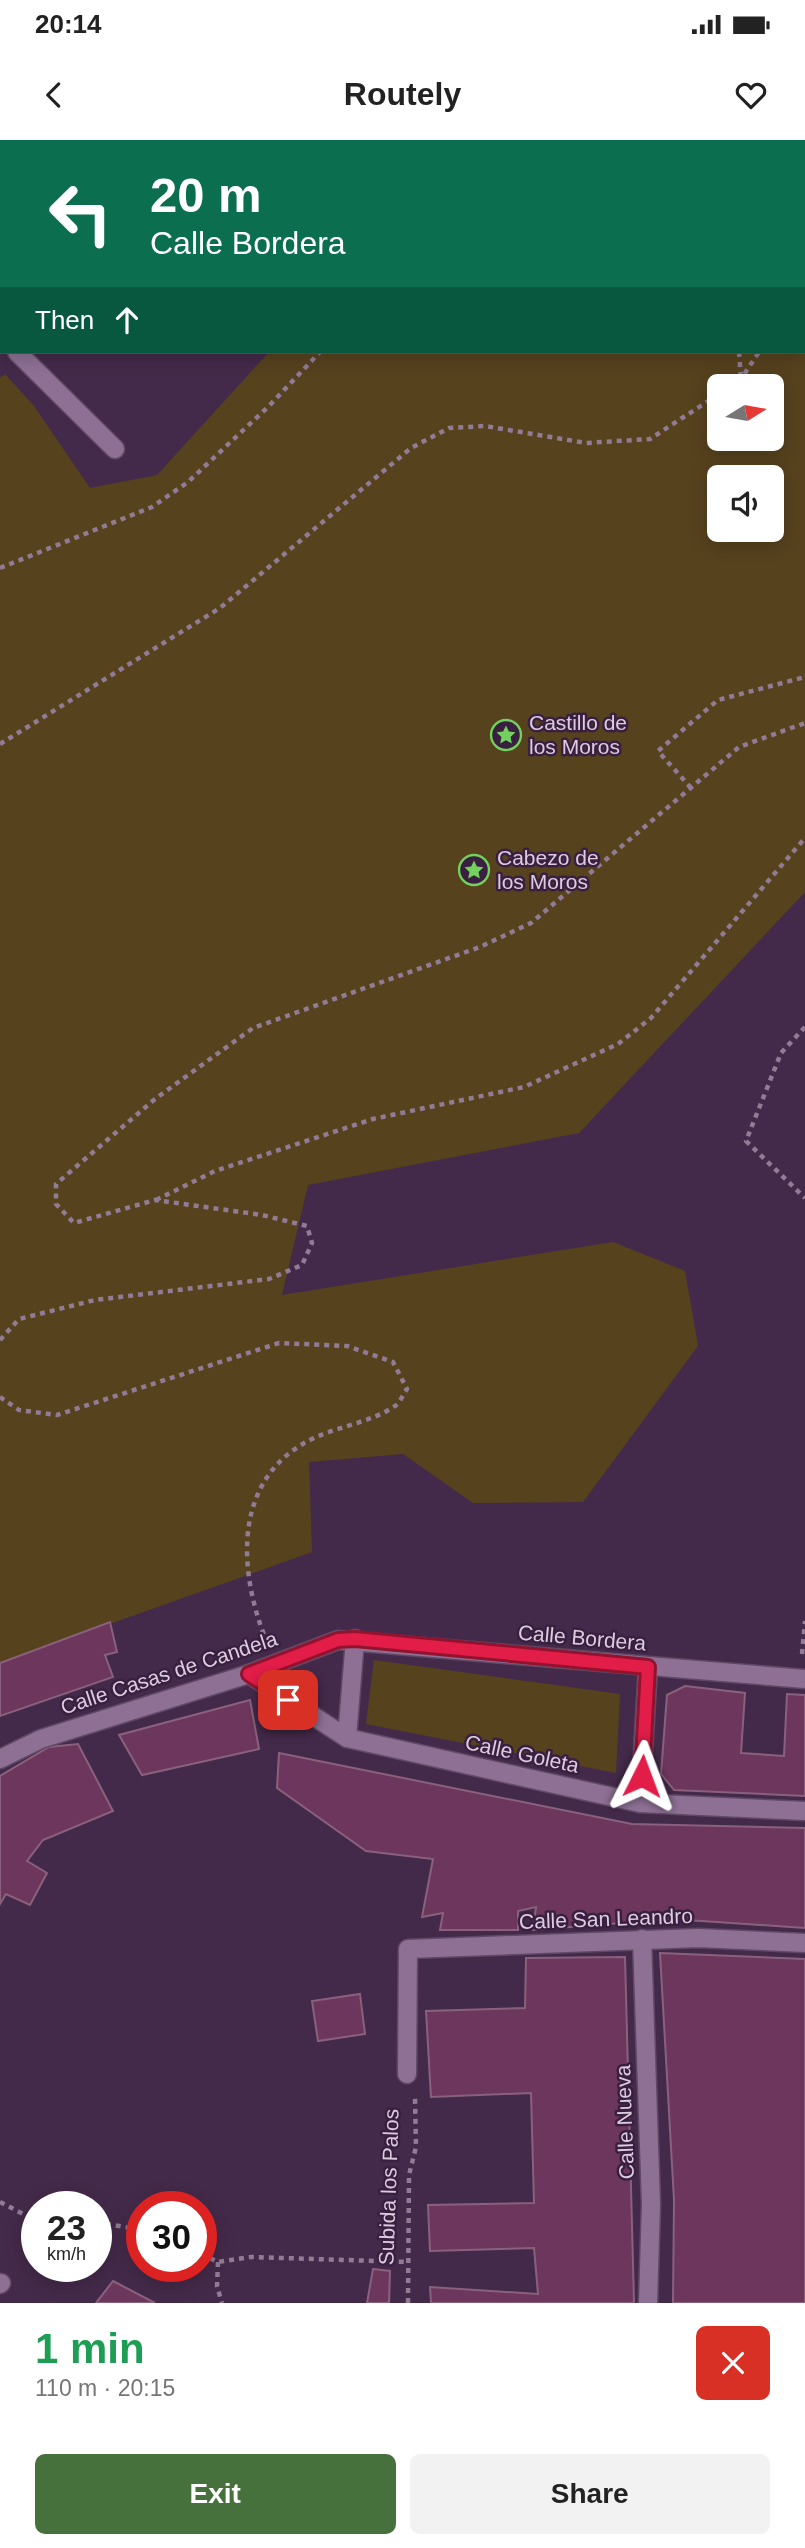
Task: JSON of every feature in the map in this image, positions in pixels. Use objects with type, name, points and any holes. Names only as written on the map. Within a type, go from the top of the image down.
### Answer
[{"type":"street","points":[[19,354],[116,449]]},
{"type":"street","points":[[347,1738],[355,1639]]},
{"type":"street","name":"Calle Casas de Candela","points":[[0,1759],[41,1739],[249,1674],[338,1640],[355,1639]]},
{"type":"street","name":"Calle Bordera","points":[[355,1639],[805,1679]]},
{"type":"street","points":[[640,1803],[648,1667]]},
{"type":"street","name":"Calle Goleta","points":[[249,1674],[347,1738],[640,1803],[805,1811]]},
{"type":"street","name":"Calle San Leandro","points":[[407,2074],[408,1949],[642,1939],[805,1943]]},
{"type":"street","name":"Calle Nueva","points":[[642,1939],[650,2204],[649,2297]]},
{"type":"path","points":[[0,568],[152,507],[188,482],[269,406],[318,354]]},
{"type":"path","points":[[739,354],[741,374]]},
{"type":"path","points":[[744,374],[758,354]]},
{"type":"path","points":[[0,744],[220,608],[411,449],[449,428],[485,426],[586,443],[650,439],[707,402]]},
{"type":"path","points":[[691,788],[658,751],[718,700],[805,677]]},
{"type":"path","points":[[805,723],[739,747],[531,923],[480,947],[253,1028],[155,1098],[56,1184],[56,1204],[75,1223],[155,1200],[215,1171],[373,1119],[524,1087],[618,1044],[651,1018],[805,838]]},
{"type":"path","points":[[805,1027],[781,1053],[746,1141],[805,1198]]},
{"type":"path","points":[[0,1340],[19,1319],[95,1300],[269,1279],[302,1265],[312,1243],[307,1226],[262,1216],[155,1200]]},
{"type":"path","points":[[0,1397],[19,1410],[57,1415],[279,1343],[347,1346],[393,1362],[407,1389],[396,1406],[312,1438],[268,1472],[248,1517],[246,1552],[253,1592],[263,1633],[276,1664]]},
{"type":"path","name":"Subida los Palos","points":[[407,2074],[415,2096],[416,2147],[408,2175],[408,2303]]},
{"type":"path","points":[[0,2202],[21,2213]]},
{"type":"path","points":[[222,2303],[218,2286],[218,2262],[251,2257],[408,2262]]},
{"type":"shaded area","points":[[267,354],[805,354],[805,892],[579,1133],[308,1185],[282,1295],[613,1242],[685,1271],[698,1346],[583,1502],[473,1503],[403,1454],[309,1462],[312,1552],[0,1663],[0,378],[5,374],[34,406],[90,488],[157,475]]},
{"type":"shaded area","points":[[374,1660],[620,1694],[616,1773],[366,1724]]},
{"type":"building","points":[[110,1622],[117,1652],[105,1655],[113,1677],[0,1716],[0,1663]]},
{"type":"building","points":[[685,1686],[745,1693],[741,1753],[784,1756],[787,1694],[805,1695],[805,1796],[674,1790],[661,1774],[667,1695]]},
{"type":"building","points":[[250,1700],[259,1749],[142,1775],[119,1735]]},
{"type":"building","points":[[78,1744],[113,1811],[43,1840],[27,1861],[47,1873],[30,1905],[6,1894],[0,1904],[0,1776],[49,1747]]},
{"type":"building","points":[[279,1753],[632,1824],[805,1828],[805,1928],[672,1919],[533,1930],[536,1907],[518,1911],[518,1930],[440,1930],[443,1913],[422,1917],[433,1859],[366,1851],[277,1788]]},
{"type":"building","points":[[660,1953],[805,1959],[805,2303],[673,2303],[674,2200]]},
{"type":"building","points":[[625,1957],[634,2303],[431,2303],[430,2287],[538,2294],[534,2248],[430,2251],[428,2205],[534,2203],[531,2093],[431,2097],[426,2011],[525,2008],[526,1958]]},
{"type":"building","points":[[360,1994],[365,2034],[318,2041],[312,2001]]},
{"type":"building","points":[[373,2269],[390,2271],[389,2303],[367,2303]]},
{"type":"building","points":[[113,2281],[155,2303],[96,2303]]},
{"type":"place","name":"Castillo de los Moros","points":[[506,735]]},
{"type":"place","name":"Cabezo de los Moros","points":[[474,870]]},
{"type":"route","points":[[288,1700],[249,1674],[338,1640],[355,1639],[648,1667],[642,1776]]}]
